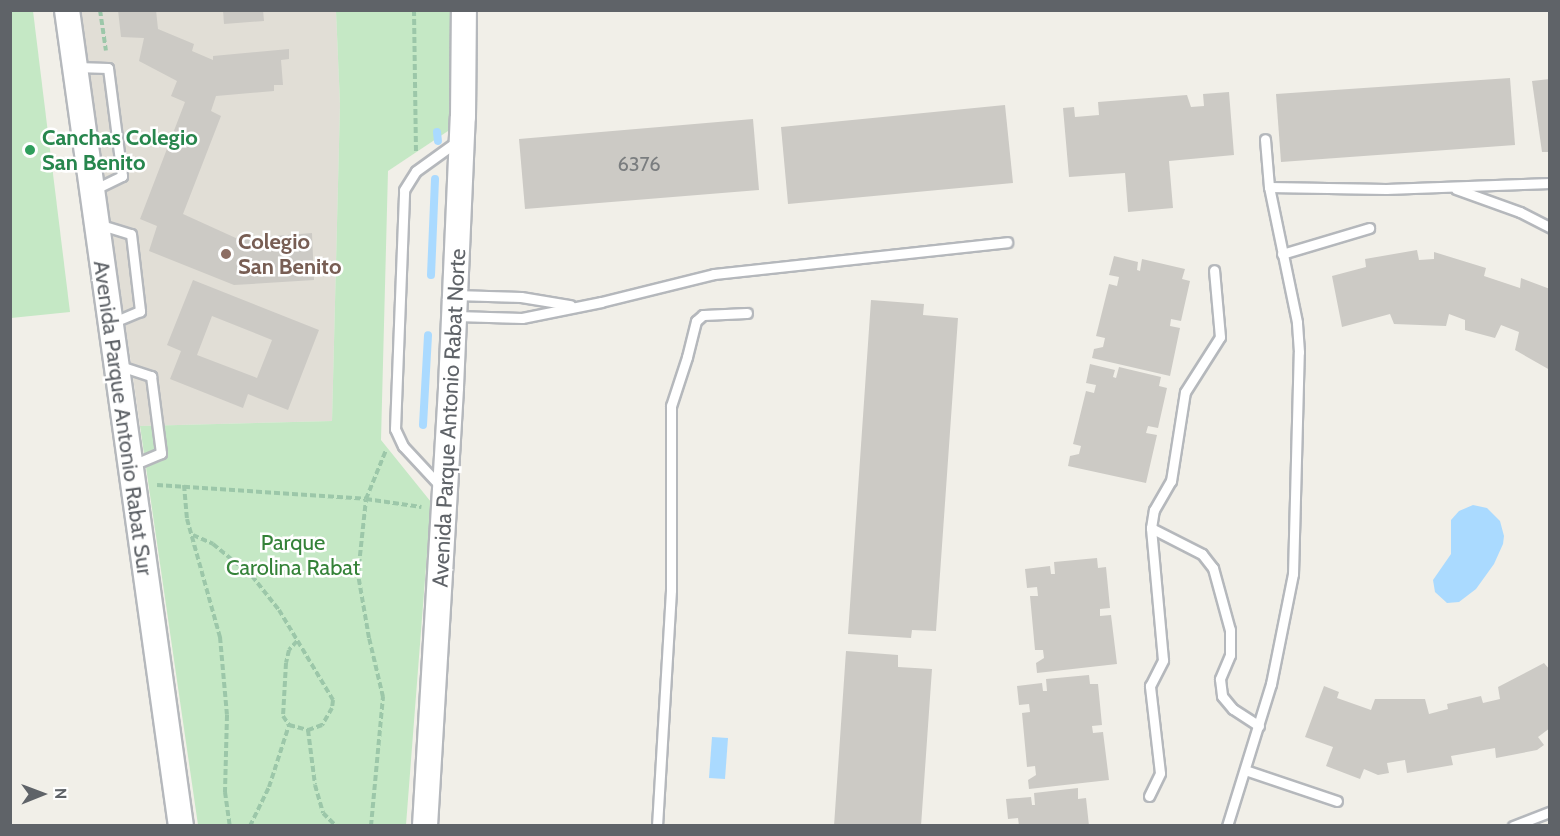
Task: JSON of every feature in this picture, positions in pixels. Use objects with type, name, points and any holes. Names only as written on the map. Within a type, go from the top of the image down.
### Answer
[{"type":"street","name":"Avenida Parque Antonio Rabat Sur","points":[[67,10],[130,476],[181,825]]},
{"type":"street","name":"Avenida Parque Antonio Rabat Norte","points":[[425,825],[455,305],[462,138],[464,10]]},
{"type":"lane","points":[[74,67],[108,69],[122,176],[91,191]]},
{"type":"lane","points":[[445,501],[403,446],[395,429],[404,190],[416,171],[462,138]]},
{"type":"lane","points":[[1227,825],[1271,684],[1293,574],[1299,352],[1297,322],[1269,187],[1265,139]]},
{"type":"lane","points":[[1269,187],[1386,189],[1550,183]]},
{"type":"lane","points":[[1448,187],[1485,198],[1550,227]]},
{"type":"lane","points":[[96,223],[131,234],[140,311],[110,324]]},
{"type":"lane","points":[[1282,254],[1369,228]]},
{"type":"lane","points":[[455,305],[522,318],[575,305],[602,302],[686,279],[714,274],[1007,242]]},
{"type":"lane","points":[[1149,796],[1160,773],[1150,686],[1163,660],[1151,528],[1154,510],[1171,481],[1185,392],[1220,337],[1214,270]]},
{"type":"lane","points":[[455,305],[521,297],[575,305]]},
{"type":"lane","points":[[657,825],[671,591],[670,406],[687,357],[696,321],[703,315],[747,313]]},
{"type":"lane","points":[[115,364],[151,376],[160,453],[130,476]]},
{"type":"lane","points":[[1151,528],[1202,554],[1213,568],[1230,630],[1230,655],[1220,679],[1222,696],[1233,709],[1259,726]]},
{"type":"lane","points":[[1245,770],[1337,801]]},
{"type":"lane","points":[[1513,825],[1550,812]]},
{"type":"path","points":[[100,10],[108,69]]},
{"type":"path","points":[[414,10],[416,171]]},
{"type":"path","points":[[371,825],[383,697],[359,586],[366,499],[395,429]]},
{"type":"path","points":[[130,476],[183,485],[366,499],[445,501]]},
{"type":"path","points":[[183,485],[187,519],[220,637],[227,715],[225,792],[230,825]]},
{"type":"path","points":[[193,535],[213,544],[252,576],[279,610],[333,700],[332,708],[322,725],[308,730],[289,725],[283,716],[289,650],[297,641]]},
{"type":"path","points":[[250,825],[269,787],[289,725]]},
{"type":"path","points":[[308,730],[315,785],[323,813],[336,825]]},
{"type":"shaded area","name":"Colegio San Benito","points":[[80,11],[336,11],[340,105],[332,421],[140,426]]},
{"type":"green space","name":"Canchas Colegio San Benito","points":[[11,10],[33,11],[70,312],[11,318]]},
{"type":"green space","name":"Parque Carolina Rabat","points":[[336,11],[453,11],[451,129],[388,171],[381,440],[431,502],[406,825],[198,825],[140,426],[332,421],[340,105]]},
{"type":"water","points":[[1473,505],[1487,508],[1500,521],[1504,536],[1503,544],[1494,564],[1476,589],[1459,602],[1447,603],[1435,592],[1433,580],[1451,554],[1451,520],[1459,511]]},
{"type":"water","points":[[712,737],[728,738],[725,779],[709,778]]},
{"type":"building","points":[[118,10],[156,10],[158,29],[194,44],[192,51],[213,60],[213,56],[289,49],[289,59],[281,60],[283,85],[274,85],[274,91],[216,96],[211,111],[221,116],[183,214],[238,239],[312,233],[314,280],[234,285],[149,251],[157,226],[140,219],[185,102],[171,96],[177,81],[139,61],[144,38],[121,37]]},
{"type":"building","points":[[223,10],[263,10],[264,21],[224,24]]},
{"type":"building","points":[[1510,78],[1515,145],[1281,162],[1276,94]]},
{"type":"building","points":[[1550,79],[1550,152],[1542,152],[1532,81]]},
{"type":"building","points":[[1229,92],[1234,155],[1169,161],[1173,208],[1128,212],[1125,173],[1069,177],[1063,108],[1074,107],[1075,117],[1099,115],[1098,102],[1187,95],[1191,107],[1204,106],[1203,94]]},
{"type":"building","points":[[1005,105],[1013,183],[788,204],[781,127]]},
{"type":"building","points":[[753,119],[759,190],[525,209],[519,139]]},
{"type":"building","points":[[1417,250],[1419,260],[1434,259],[1434,252],[1486,268],[1484,276],[1520,288],[1521,278],[1550,289],[1550,370],[1515,350],[1519,332],[1501,325],[1495,338],[1465,330],[1465,320],[1449,314],[1446,326],[1394,324],[1390,314],[1342,327],[1332,276],[1366,267],[1365,259]]},
{"type":"building","points":[[1114,256],[1138,262],[1137,270],[1140,271],[1142,259],[1185,269],[1182,279],[1190,281],[1181,321],[1171,319],[1170,326],[1180,328],[1170,376],[1092,358],[1094,349],[1103,347],[1105,338],[1096,336],[1109,284],[1117,286],[1119,277],[1109,275]]},
{"type":"building","points":[[193,280],[319,330],[288,410],[248,394],[243,408],[170,379],[181,351],[167,345]],"holes":[[[212,316],[272,340],[257,378],[197,355]]]},
{"type":"building","points":[[871,300],[924,304],[923,315],[958,318],[936,631],[912,630],[911,638],[848,634]]},
{"type":"building","points":[[1090,364],[1115,370],[1113,377],[1116,378],[1119,367],[1161,377],[1159,386],[1167,388],[1158,428],[1148,426],[1146,433],[1157,435],[1146,483],[1068,466],[1070,456],[1079,454],[1081,446],[1073,444],[1086,391],[1094,393],[1096,385],[1086,383]]},
{"type":"building","points":[[1097,558],[1098,568],[1106,567],[1110,608],[1100,609],[1100,616],[1111,615],[1117,664],[1037,673],[1036,663],[1044,658],[1043,650],[1035,650],[1030,596],[1038,596],[1037,587],[1027,588],[1025,569],[1050,566],[1051,574],[1055,574],[1054,562]]},
{"type":"building","points":[[846,651],[898,655],[898,667],[932,669],[921,826],[834,826]]},
{"type":"building","points":[[1544,663],[1550,670],[1550,728],[1538,737],[1544,745],[1537,750],[1496,758],[1495,748],[1451,756],[1453,765],[1407,773],[1405,760],[1387,763],[1389,773],[1378,775],[1364,769],[1360,779],[1326,766],[1333,747],[1305,737],[1324,686],[1339,692],[1337,698],[1371,710],[1375,699],[1425,699],[1429,714],[1448,709],[1447,704],[1481,696],[1483,703],[1500,699],[1498,687]]},
{"type":"building","points":[[1089,675],[1090,684],[1098,684],[1102,725],[1092,726],[1093,733],[1103,732],[1109,780],[1029,789],[1028,780],[1036,775],[1035,766],[1027,767],[1022,713],[1030,712],[1029,704],[1019,705],[1017,686],[1042,683],[1043,691],[1047,691],[1046,679]]},
{"type":"building","points":[[1078,788],[1078,799],[1086,798],[1089,826],[1019,826],[1018,818],[1008,819],[1006,799],[1031,797],[1032,805],[1035,805],[1034,793]]},
{"type":"waterway","points":[[437,132],[438,141]]},
{"type":"waterway","points":[[431,275],[435,179]]},
{"type":"waterway","points":[[423,425],[428,335]]},
{"type":"place","name":"Canchas Colegio San Benito","points":[[30,150]]},
{"type":"place","name":"Colegio San Benito","points":[[226,254]]}]
